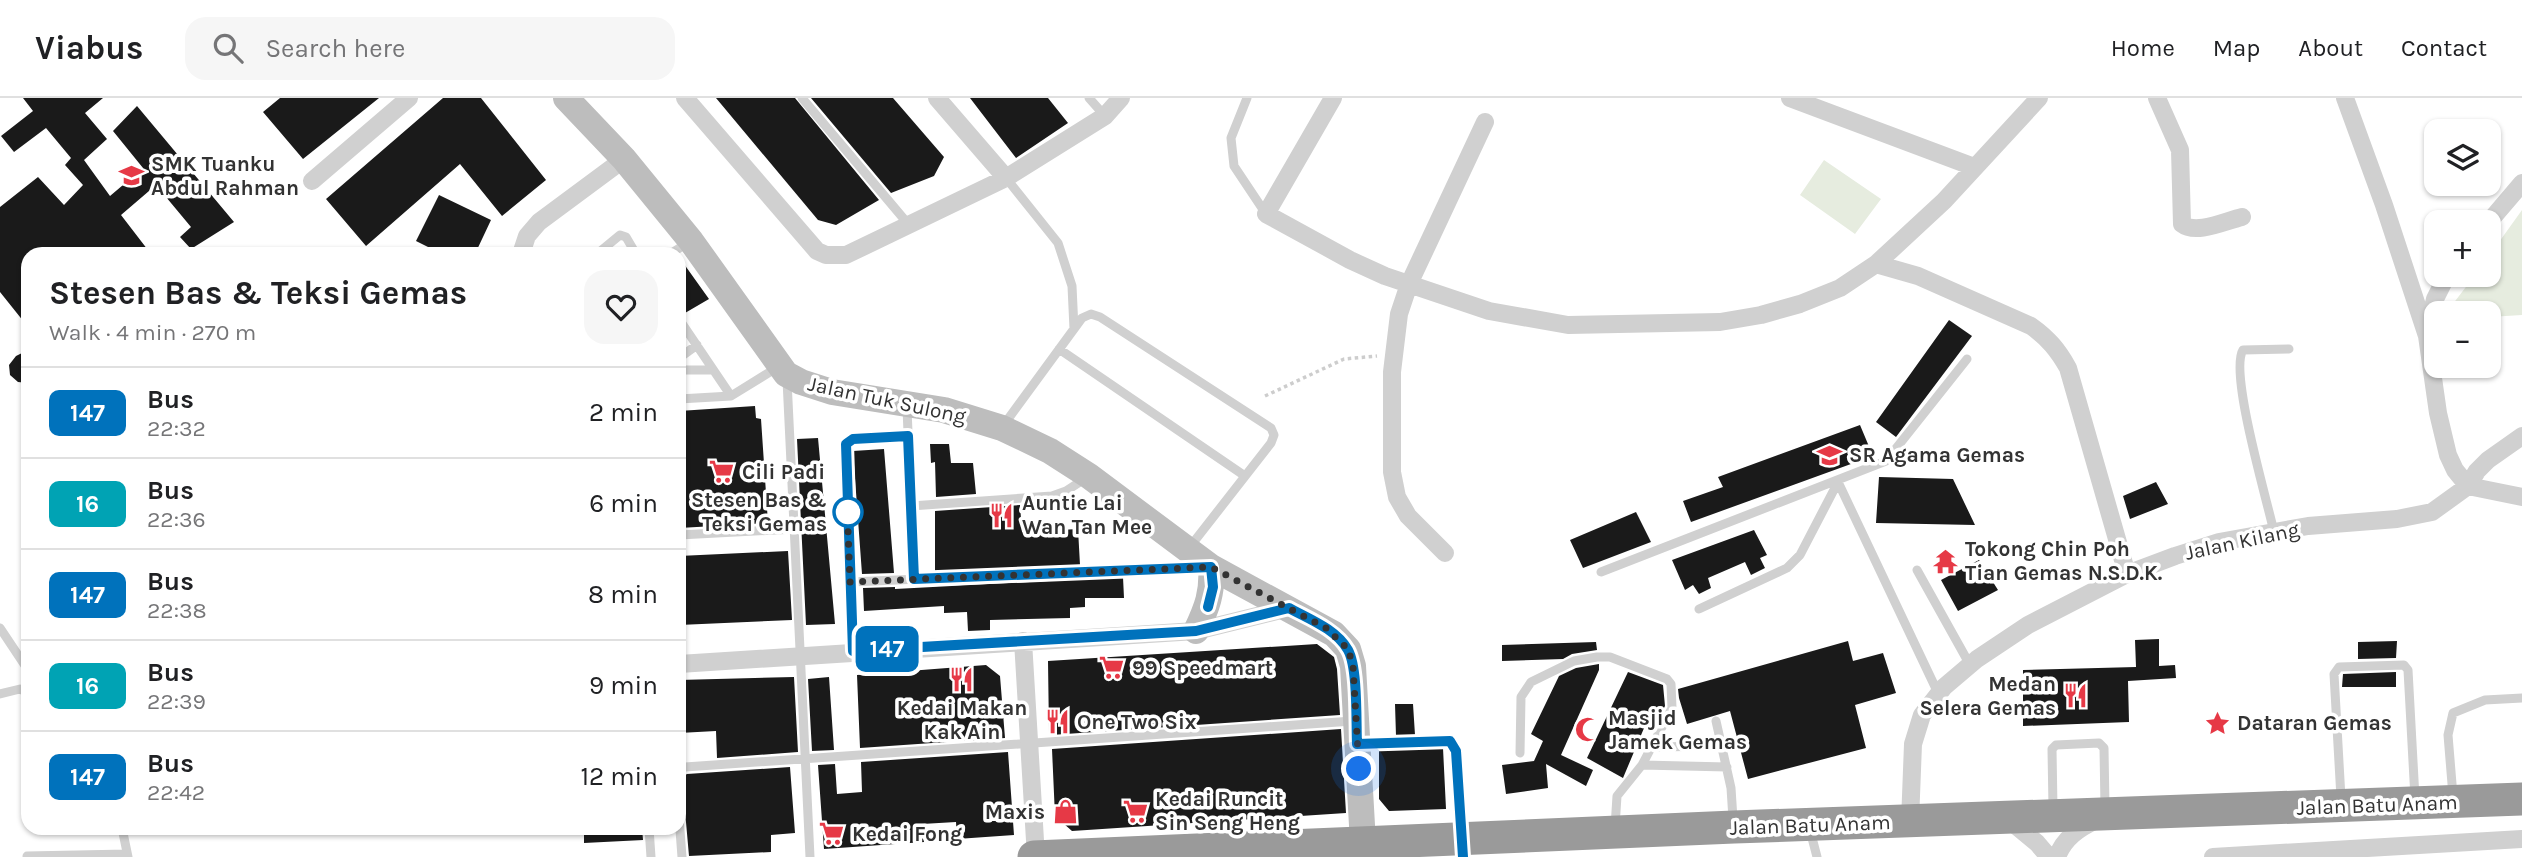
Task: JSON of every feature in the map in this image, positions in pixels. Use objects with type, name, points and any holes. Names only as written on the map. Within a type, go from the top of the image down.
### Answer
[{"type":"highway","name":"Jalan Batu Anam","points":[[1035,857],[1283,852],[1363,843],[1463,848],[1615,832],[2522,799]]},
{"type":"street","points":[[312,181],[408,98]]},
{"type":"street","points":[[566,98],[624,159],[680,247]]},
{"type":"street","points":[[685,98],[817,251],[825,255],[846,254],[1006,178],[1105,116],[1121,98]]},
{"type":"street","points":[[937,98],[1006,178]]},
{"type":"street","points":[[1333,98],[1266,214],[1350,260],[1409,284],[1489,311],[1568,325],[1720,322],[1761,315],[1800,304],[1840,288],[1876,264],[1944,201],[2039,98]]},
{"type":"street","points":[[1790,98],[1974,167]]},
{"type":"street","points":[[2157,98],[2180,150],[2182,225],[2194,229],[2242,217]]},
{"type":"street","points":[[2345,98],[2424,327]]},
{"type":"street","points":[[1444,553],[1402,508],[1392,472],[1392,372],[1399,314],[1409,284],[1485,122]]},
{"type":"street","points":[[523,247],[527,236],[539,222],[624,159]]},
{"type":"street","points":[[2499,210],[2522,183]]},
{"type":"street","points":[[686,254],[783,370]]},
{"type":"street","points":[[1876,264],[1918,276],[2031,326],[2058,350],[2068,368],[2127,574]]},
{"type":"street","name":"Jalan Tuk Sulong","points":[[783,370],[801,382],[832,391],[944,410],[1002,428],[1050,451],[1211,567],[1326,628],[1348,649],[1353,666],[1363,843]]},
{"type":"street","points":[[2433,378],[2438,413],[2448,454],[2455,470],[2468,486],[2522,497]]},
{"type":"street","name":"Jalan Kilang","points":[[1910,822],[1913,744],[1922,715],[1938,693],[1970,665],[2028,625],[2127,574],[2220,542],[2308,526],[2432,512],[2468,486],[2488,460],[2522,436]]},
{"type":"street","points":[[1196,631],[1208,607],[1213,587],[1211,567]]},
{"type":"street","points":[[686,663],[1196,631],[1289,608]]},
{"type":"street","points":[[1023,640],[1035,857]]},
{"type":"street","points":[[2053,857],[2073,833],[2106,815]]},
{"type":"street","points":[[2053,817],[2053,857]]},
{"type":"street","points":[[2008,818],[2053,857]]},
{"type":"street","points":[[2213,857],[2357,853],[2522,839]]},
{"type":"lane","points":[[802,98],[909,225]]},
{"type":"lane","points":[[1088,98],[1105,116]]},
{"type":"lane","points":[[1247,98],[1231,138],[1234,166],[1266,214]]},
{"type":"lane","points":[[1006,178],[1058,243],[1072,286],[1074,329]]},
{"type":"lane","points":[[606,247],[620,236],[626,237],[630,247]]},
{"type":"lane","points":[[1002,428],[1082,317],[1091,314],[1100,317],[1271,428],[1273,439],[1188,549]]},
{"type":"lane","points":[[686,330],[731,396]]},
{"type":"lane","points":[[686,353],[697,345]]},
{"type":"lane","points":[[1059,349],[1245,476]]},
{"type":"lane","points":[[2274,532],[2240,388],[2239,356],[2243,350],[2289,349]]},
{"type":"lane","points":[[1601,572],[1876,467],[1891,457],[1967,359]]},
{"type":"lane","points":[[686,370],[713,370]]},
{"type":"lane","points":[[686,399],[731,396],[783,370],[802,655],[810,857]]},
{"type":"lane","points":[[906,403],[914,579]]},
{"type":"lane","points":[[853,651],[846,444],[853,439],[908,436]]},
{"type":"lane","points":[[911,506],[1052,496],[1089,477]]},
{"type":"lane","points":[[1699,609],[1793,563],[1800,555],[1838,482]]},
{"type":"lane","points":[[1838,482],[1938,693]]},
{"type":"lane","points":[[686,535],[795,529]]},
{"type":"lane","points":[[850,582],[1211,567]]},
{"type":"lane","points":[[1917,570],[1970,665]]},
{"type":"lane","points":[[0,628],[21,660]]},
{"type":"lane","points":[[1520,753],[1521,697],[1531,682],[1574,661],[1597,657],[1610,657],[1667,679],[1671,684],[1672,708],[1642,765],[1617,796],[1615,832]]},
{"type":"lane","points":[[2342,806],[2334,674],[2339,667],[2404,665],[2408,670],[2415,803]]},
{"type":"lane","points":[[0,694],[21,691]]},
{"type":"lane","points":[[2453,802],[2448,735],[2453,713],[2484,700],[2522,698]]},
{"type":"lane","points":[[1716,721],[1731,788],[1734,827]]},
{"type":"lane","points":[[686,766],[1029,742],[1357,732],[1450,741],[1456,751],[1463,848]]},
{"type":"lane","points":[[2053,817],[2052,749],[2056,745],[2099,743],[2104,748],[2106,815]]},
{"type":"lane","points":[[1653,747],[1722,746]]},
{"type":"lane","points":[[1642,765],[1727,766]]},
{"type":"lane","points":[[1809,825],[1817,857]]},
{"type":"lane","points":[[27,856],[127,855],[123,835]]},
{"type":"lane","points":[[649,835],[651,857]]},
{"type":"lane","points":[[680,835],[682,857]]},
{"type":"path","points":[[1265,396],[1344,359],[1379,356]]},
{"type":"shaded area","points":[[1824,160],[1881,199],[1855,234],[1800,195]]},
{"type":"shaded area","points":[[2522,210],[2522,315],[2501,316],[2501,301],[2455,301],[2466,287],[2501,287],[2501,239]]},
{"type":"building","points":[[23,98],[103,98],[85,113],[107,139],[84,160],[110,196],[143,168],[113,131],[137,106],[234,222],[194,247],[189,247],[180,237],[191,227],[156,185],[121,215],[146,247],[21,247],[21,318],[0,292],[0,207],[38,177],[64,205],[83,185],[65,165],[71,158],[46,128],[14,152],[1,136],[33,111]]},
{"type":"building","points":[[280,98],[379,98],[303,159],[263,112]]},
{"type":"building","points":[[443,98],[481,98],[546,180],[502,216],[460,164],[366,246],[326,199]]},
{"type":"building","points":[[716,98],[795,98],[879,200],[836,225],[818,220]]},
{"type":"building","points":[[811,98],[893,98],[944,157],[934,176],[891,193]]},
{"type":"building","points":[[970,98],[1048,98],[1068,123],[1016,158]]},
{"type":"building","points":[[439,195],[491,220],[478,247],[428,247],[416,241]]},
{"type":"building","points":[[686,267],[709,299],[686,312]]},
{"type":"building","points":[[1949,320],[1972,336],[1896,437],[1876,422]]},
{"type":"building","points":[[21,354],[21,382],[10,375],[9,365]]},
{"type":"building","name":"Cili Padi","points":[[755,406],[756,418],[761,419],[768,523],[686,528],[686,411]]},
{"type":"building","points":[[1860,425],[1873,456],[1691,522],[1683,501],[1723,487],[1718,477]]},
{"type":"building","points":[[818,438],[835,624],[806,625],[797,439]]},
{"type":"building","points":[[930,444],[949,444],[951,463],[973,463],[976,494],[936,497],[935,462],[931,463]]},
{"type":"building","name":"Stesen Bas & Teksi Gemas","points":[[884,449],[894,573],[862,574],[853,451]]},
{"type":"building","points":[[1879,477],[1953,479],[1975,525],[1876,523]]},
{"type":"building","points":[[2156,482],[2168,504],[2130,519],[2123,496]]},
{"type":"building","points":[[1020,505],[1022,532],[1078,529],[1080,565],[935,571],[935,511]]},
{"type":"building","points":[[1636,512],[1651,542],[1583,568],[1570,540]]},
{"type":"building","points":[[1754,530],[1767,555],[1760,558],[1765,568],[1751,575],[1745,562],[1708,578],[1711,588],[1699,594],[1693,585],[1685,590],[1672,560]]},
{"type":"building","points":[[788,551],[792,620],[686,625],[686,556]]},
{"type":"building","points":[[1979,560],[1998,590],[1958,611],[1941,580]]},
{"type":"building","points":[[1123,577],[1124,598],[1085,598],[1085,607],[1070,608],[1070,618],[990,620],[990,630],[968,631],[967,612],[944,613],[944,606],[864,611],[863,588],[895,589]]},
{"type":"building","name":"Medan Selera Gemas","points":[[2159,639],[2159,666],[2175,665],[2176,678],[2128,681],[2129,722],[2023,726],[2023,670],[2136,667],[2135,640]]},
{"type":"building","points":[[1848,641],[1853,661],[1883,653],[1896,693],[1855,705],[1866,748],[1748,779],[1730,711],[1687,724],[1678,689]]},
{"type":"building","points":[[2397,641],[2396,658],[2358,659],[2358,642]]},
{"type":"building","points":[[1596,642],[1597,650],[1572,654],[1563,659],[1502,661],[1502,645]]},
{"type":"building","points":[[1317,644],[1334,657],[1340,715],[1051,735],[1049,733],[1048,661]]},
{"type":"building","points":[[1599,664],[1599,670],[1561,755],[1593,770],[1586,786],[1546,764],[1548,788],[1506,794],[1502,765],[1534,761],[1543,741],[1531,734],[1559,676],[1576,668]]},
{"type":"building","points":[[986,665],[1000,676],[1005,738],[860,748],[857,675]]},
{"type":"building","points":[[1628,672],[1663,685],[1665,706],[1655,725],[1647,721],[1623,778],[1587,758]]},
{"type":"building","points":[[2396,672],[2396,687],[2342,687],[2343,674]]},
{"type":"building","points":[[794,677],[798,752],[717,758],[716,731],[686,733],[686,680]]},
{"type":"building","points":[[829,677],[834,750],[812,751],[808,679]]},
{"type":"building","points":[[1395,704],[1413,704],[1415,735],[1396,736]]},
{"type":"building","points":[[1341,729],[1346,813],[1072,831],[1055,816],[1052,749]]},
{"type":"building","points":[[1443,748],[1446,809],[1389,811],[1379,799],[1379,750]]},
{"type":"building","points":[[1008,752],[1014,835],[957,839],[956,822],[922,824],[924,842],[824,849],[818,765],[835,764],[837,794],[862,792],[861,762]]},
{"type":"building","points":[[790,767],[795,833],[771,835],[771,852],[689,856],[686,822],[687,774]]},
{"type":"building","points":[[584,835],[643,835],[643,840],[584,843]]},
{"type":"bus line","name":"147","points":[[1208,607],[1213,587],[1211,567],[914,579],[908,436],[853,439],[846,444],[853,651],[1196,631],[1289,608],[1326,628],[1348,649],[1353,666],[1357,744],[1450,741],[1456,751],[1463,857]]},
{"type":"place","name":"SMK Tuanku Abdul Rahman","points":[[131,176]]},
{"type":"place","name":"SR Agama Gemas","points":[[1829,455]]},
{"type":"place","name":"Cili Padi","points":[[722,472]]},
{"type":"place","name":"Stesen Bas & Teksi Gemas","points":[[848,512]]},
{"type":"place","name":"Auntie Lai Wan Tan Mee","points":[[1002,515]]},
{"type":"place","name":"Tokong Chin Poh Tian Gemas N.S.D.K.","points":[[1945,561]]},
{"type":"place","name":"99 Speedmart","points":[[1112,668]]},
{"type":"place","name":"Kedai Makan Kak Ain","points":[[962,679]]},
{"type":"place","name":"Medan Selera Gemas","points":[[2076,696]]},
{"type":"place","name":"One Two Six","points":[[1057,722]]},
{"type":"place","name":"Dataran Gemas","points":[[2217,723]]},
{"type":"place","name":"Masjid Jamek Gemas","points":[[1588,730]]},
{"type":"place","name":"Kedai Runcit Sin Seng Heng","points":[[1135,811]]},
{"type":"place","name":"Maxis","points":[[1065,812]]},
{"type":"place","name":"Kedai Fong","points":[[832,834]]},
{"type":"route","points":[[848,512],[847,503],[850,582],[1211,567],[1326,628],[1348,649],[1353,666],[1359,769]]}]
